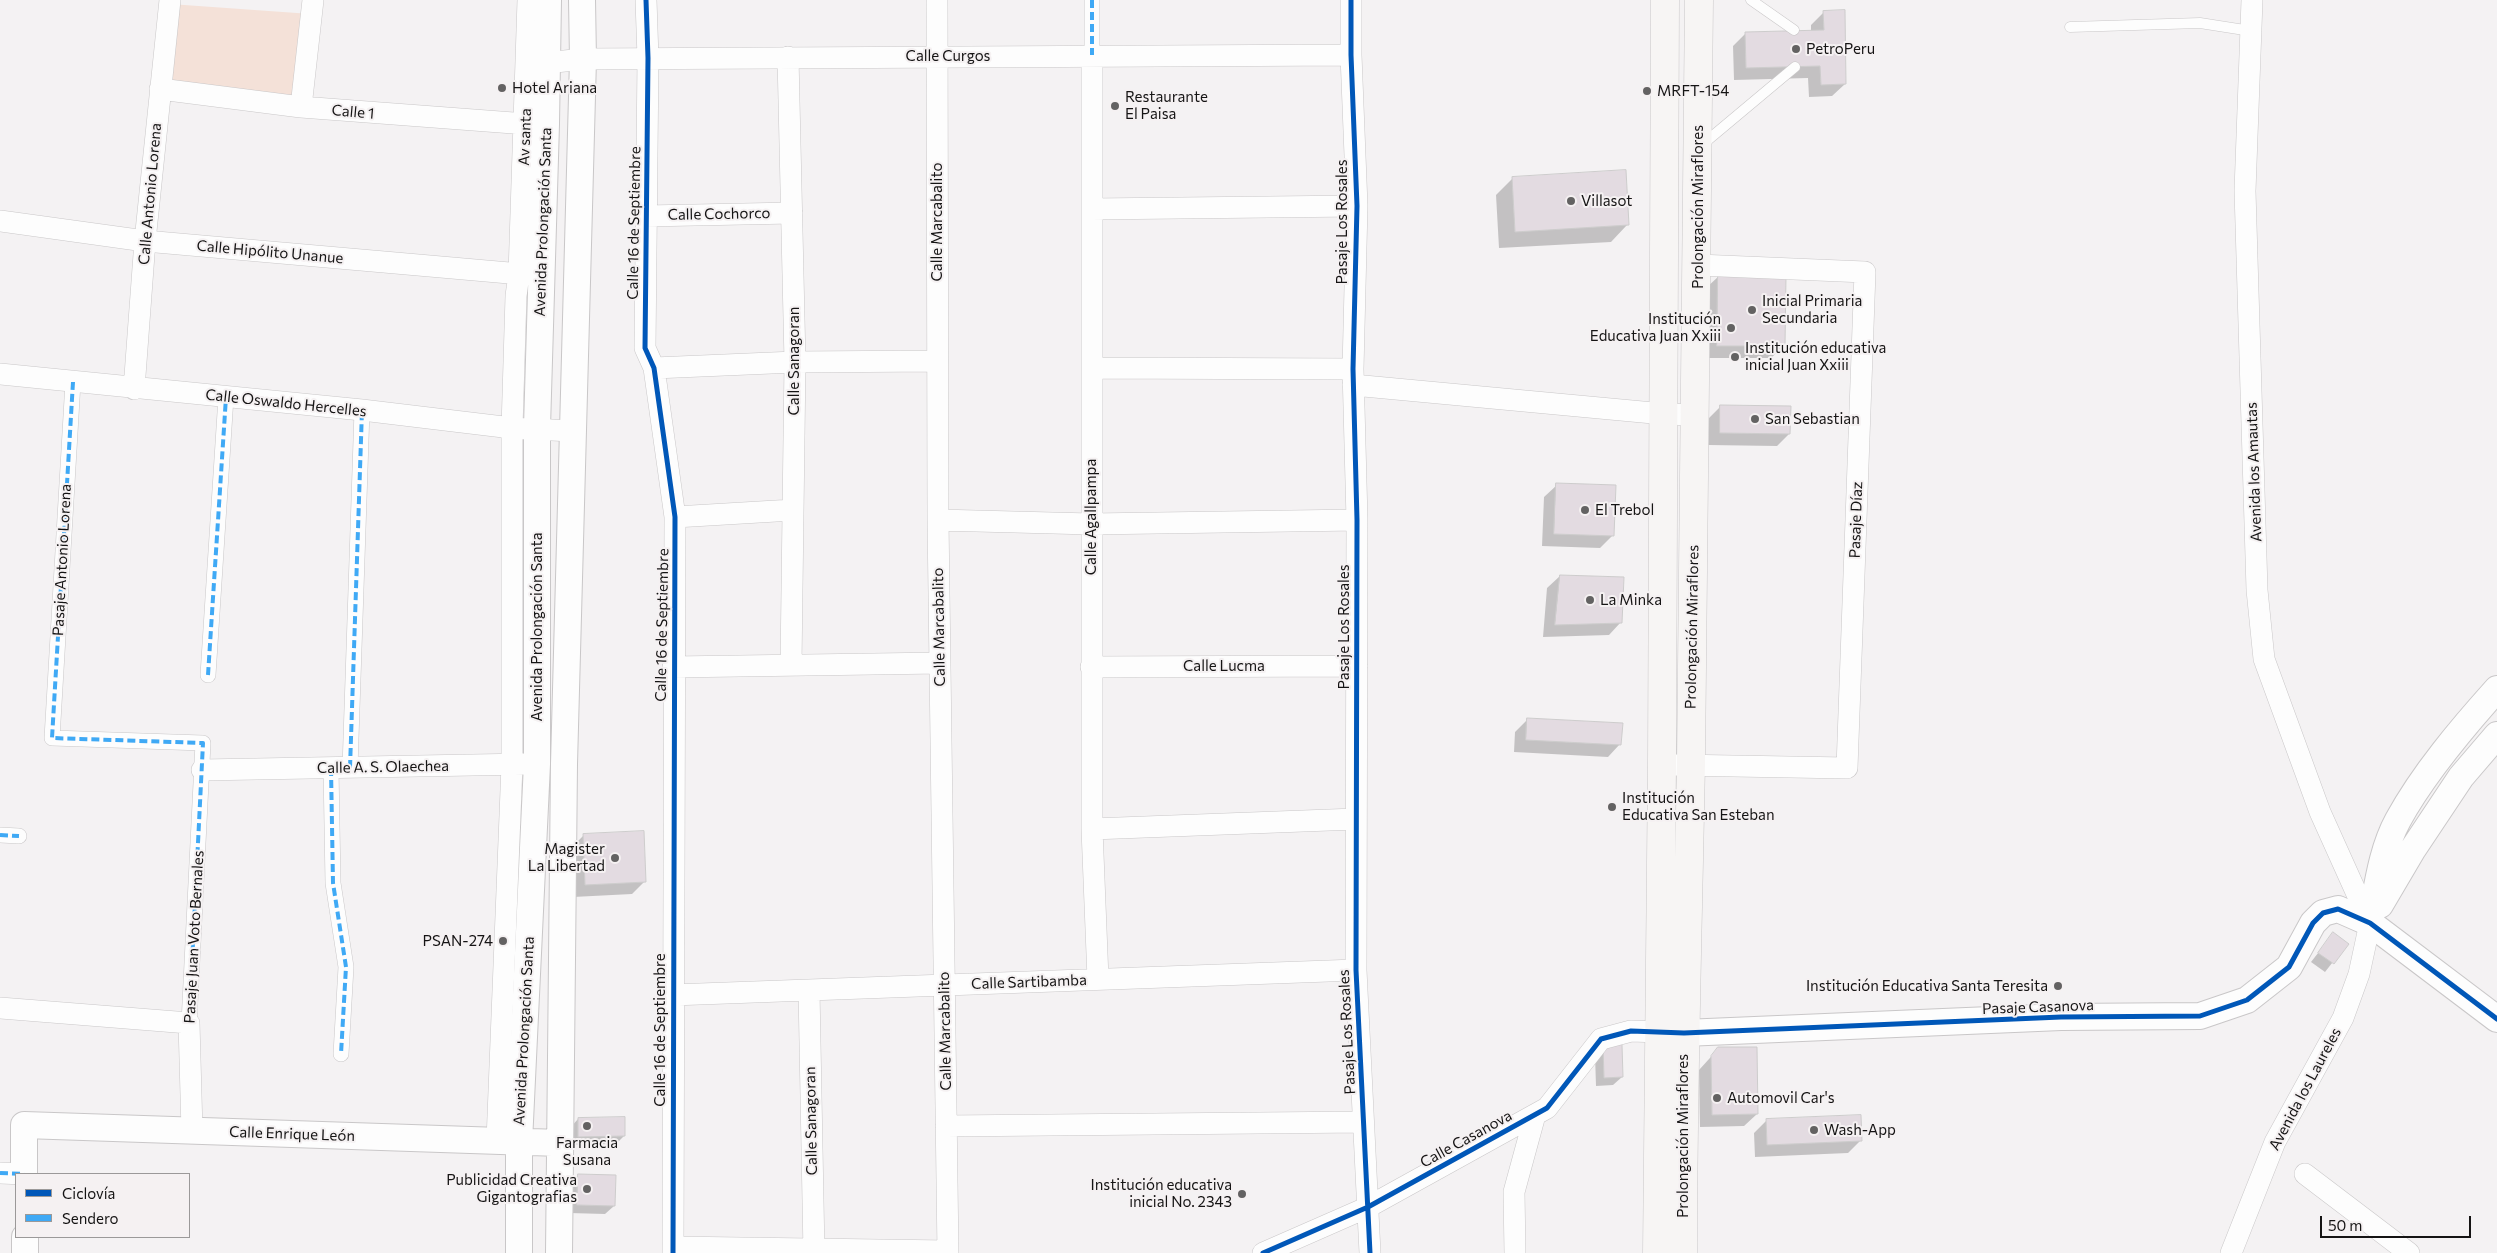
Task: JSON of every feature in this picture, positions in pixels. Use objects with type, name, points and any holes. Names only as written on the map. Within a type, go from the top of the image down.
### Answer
[{"type":"main road","name":"Prolongación Miraflores","points":[[1665,0],[1662,765],[1682,1253]]},
{"type":"main road","name":"Prolongación Miraflores","points":[[1657,1253],[1690,765],[1698,265],[1699,0]]},
{"type":"street","name":"Calle Antonio Lorena","points":[[134,389],[144,241],[170,0]]},
{"type":"street","points":[[301,108],[313,0]]},
{"type":"street","name":"Av santa","points":[[528,0],[536,125]]},
{"type":"street","name":"Avenida Prolongación Santa","points":[[519,1253],[508,1142],[524,764],[524,427],[536,125],[546,63],[548,0]]},
{"type":"street","name":"Avenida Prolongación Santa","points":[[559,1253],[564,764],[583,59],[582,0]]},
{"type":"street","name":"Calle 16 de Septiembre","points":[[646,0],[648,58],[645,348],[654,368],[676,518],[672,1250]]},
{"type":"street","name":"Calle Marcabalito","points":[[937,0],[938,520],[948,1252]]},
{"type":"street","points":[[1092,0],[1092,55]]},
{"type":"street","name":"Pasaje Los Rosales","points":[[1351,0],[1351,55],[1357,206],[1353,377],[1357,520],[1356,970],[1370,1253]]},
{"type":"street","name":"Avenida los Amautas","points":[[2252,0],[2245,191],[2258,590],[2264,658],[2320,812],[2370,923]]},
{"type":"street","name":"Calle Agallpampa","points":[[1092,55],[1092,829],[1098,979]]},
{"type":"street","name":"Calle Curgos","points":[[546,63],[583,59],[648,58],[1351,55]]},
{"type":"street","name":"Calle Sanagoran","points":[[788,57],[795,362],[791,665]]},
{"type":"street","name":"Calle 1","points":[[160,89],[301,108],[536,125]]},
{"type":"street","points":[[1092,209],[1357,206]]},
{"type":"street","name":"Calle Cochorco","points":[[646,216],[792,213]]},
{"type":"street","name":"Calle Hipólito Unanue","points":[[0,221],[144,241],[530,274]]},
{"type":"street","name":"Pasaje Díaz","points":[[1690,765],[1846,768],[1865,272],[1698,265]]},
{"type":"street","points":[[654,368],[795,362],[937,361]]},
{"type":"street","points":[[1092,368],[1353,377],[1664,414],[1695,415]]},
{"type":"street","name":"Calle Oswaldo Hercelles","points":[[0,374],[134,389],[572,431]]},
{"type":"street","name":"Pasaje Antonio Lorena","points":[[73,382],[52,738],[203,743]]},
{"type":"street","points":[[208,675],[226,397]]},
{"type":"street","points":[[341,1054],[346,967],[333,884],[362,410]]},
{"type":"street","points":[[676,518],[793,510]]},
{"type":"street","points":[[938,520],[1092,524],[1357,520]]},
{"type":"street","points":[[674,667],[940,663]]},
{"type":"street","name":"Calle Lucma","points":[[1091,667],[1357,666]]},
{"type":"street","name":"Avenida los Laureles","points":[[2231,1253],[2275,1142],[2343,1018],[2359,974],[2382,860],[2397,821],[2469,720],[2497,689]]},
{"type":"street","name":"Avenida los Laureles","points":[[2370,923],[2413,849],[2461,777],[2497,735]]},
{"type":"street","name":"Pasaje Juan Voto Bernales","points":[[192,1130],[189,1023],[203,743]]},
{"type":"street","name":"Calle A. S. Olaechea","points":[[202,770],[564,764]]},
{"type":"street","points":[[1662,765],[1690,765]]},
{"type":"street","points":[[1092,829],[1356,819]]},
{"type":"street","points":[[0,835],[18,836]]},
{"type":"street","name":"Pasaje Casanova","points":[[1672,1033],[2061,1017],[2200,1016],[2247,1000],[2289,966],[2313,923],[2323,913],[2338,909],[2370,923],[2497,1019]]},
{"type":"street","name":"Calle Sartibamba","points":[[672,995],[1356,970]]},
{"type":"street","name":"Calle Sanagoran","points":[[809,990],[814,1251]]},
{"type":"street","points":[[0,1008],[189,1023]]},
{"type":"street","name":"Calle Casanova","points":[[1263,1253],[1368,1207],[1547,1108],[1601,1039],[1631,1031],[1672,1033]]},
{"type":"street","points":[[1515,1253],[1514,1192],[1535,1115]]},
{"type":"street","points":[[946,1126],[1363,1122]]},
{"type":"street","name":"Calle Enrique León","points":[[24,1173],[24,1125],[560,1143]]},
{"type":"street","points":[[0,1173],[15,1174]]},
{"type":"street","points":[[2305,1174],[2408,1253]]},
{"type":"street","points":[[25,1238],[25,1253]]},
{"type":"street","points":[[672,1250],[948,1252]]},
{"type":"lane","points":[[1751,0],[1794,30]]},
{"type":"lane","points":[[2070,27],[2200,24],[2251,31]]},
{"type":"lane","points":[[1698,148],[1795,67]]},
{"type":"shaded area","points":[[170,4],[311,14],[301,107],[160,89]]},
{"type":"building","name":"PetroPeru","points":[[1845,10],[1846,84],[1821,85],[1820,66],[1746,68],[1745,32],[1824,30],[1823,11]]},
{"type":"building","name":"Villasot","points":[[1626,170],[1629,225],[1515,232],[1512,177]]},
{"type":"building","name":"Inicial Primaria Secundaria","points":[[1718,275],[1786,275],[1785,346],[1717,346]]},
{"type":"building","name":"San Sebastian","points":[[1720,405],[1791,406],[1790,434],[1720,433]]},
{"type":"building","name":"El Trebol","points":[[1556,483],[1616,485],[1614,536],[1554,534]]},
{"type":"building","name":"La Minka","points":[[1560,575],[1624,577],[1622,623],[1555,625]]},
{"type":"building","points":[[1527,718],[1623,723],[1621,745],[1526,740]]},
{"type":"building","name":"Magister La Libertad","points":[[644,831],[646,882],[585,885],[583,834]]},
{"type":"building","points":[[2333,932],[2349,944],[2334,964],[2318,953]]},
{"type":"building","points":[[1622,1045],[1623,1077],[1604,1078],[1603,1046]]},
{"type":"building","points":[[1718,1047],[1757,1047],[1758,1114],[1712,1115],[1711,1056]]},
{"type":"building","name":"Wash-App","points":[[1861,1115],[1862,1141],[1767,1145],[1766,1119]]},
{"type":"building","points":[[625,1117],[625,1136],[578,1137],[578,1118]]},
{"type":"building","points":[[578,1174],[616,1175],[615,1206],[577,1205]]},
{"type":"marked path","points":[[1092,0],[1092,55]]},
{"type":"marked path","points":[[73,382],[52,738],[203,743],[189,1023]]},
{"type":"marked path","points":[[208,675],[226,397]]},
{"type":"marked path","points":[[350,768],[362,410]]},
{"type":"marked path","points":[[331,768],[333,883],[346,967],[341,1054]]},
{"type":"marked path","points":[[0,835],[19,836]]},
{"type":"marked path","points":[[0,1173],[15,1174]]},
{"type":"cycle path","points":[[646,0],[648,58],[645,348],[654,368],[675,517],[673,1253]]},
{"type":"cycle path","points":[[1351,0],[1351,55],[1357,206],[1353,369],[1357,520],[1356,970],[1370,1253]]},
{"type":"cycle path","points":[[1263,1253],[1368,1207],[1547,1108],[1601,1039],[1631,1031],[1684,1033],[2061,1017],[2200,1016],[2247,1000],[2289,967],[2313,923],[2323,913],[2338,909],[2370,923],[2497,1019]]},
{"type":"place","name":"PetroPeru","points":[[1796,49]]},
{"type":"place","name":"Hotel Ariana","points":[[502,88]]},
{"type":"place","name":"MRFT-154","points":[[1647,91]]},
{"type":"place","name":"Restaurante El Paisa","points":[[1115,106]]},
{"type":"place","name":"Villasot","points":[[1571,201]]},
{"type":"place","name":"Inicial Primaria Secundaria","points":[[1752,310]]},
{"type":"place","name":"Institución Educativa Juan Xxiii","points":[[1731,328]]},
{"type":"place","name":"Institución educativa inicial Juan Xxiii","points":[[1735,357]]},
{"type":"place","name":"San Sebastian","points":[[1755,419]]},
{"type":"place","name":"El Trebol","points":[[1585,510]]},
{"type":"place","name":"La Minka","points":[[1590,600]]},
{"type":"place","name":"Institución Educativa San Esteban","points":[[1612,807]]},
{"type":"place","name":"Magister La Libertad","points":[[615,858]]},
{"type":"place","name":"PSAN-274","points":[[503,941]]},
{"type":"place","name":"Institución Educativa Santa Teresita","points":[[2058,986]]},
{"type":"place","name":"Automovil Car's","points":[[1717,1098]]},
{"type":"place","name":"Farmacia Susana","points":[[587,1126]]},
{"type":"place","name":"Wash-App","points":[[1814,1130]]},
{"type":"place","name":"Publicidad Creativa Gigantografias","points":[[587,1189]]},
{"type":"place","name":"Institución educativa inicial No. 2343","points":[[1242,1194]]}]
